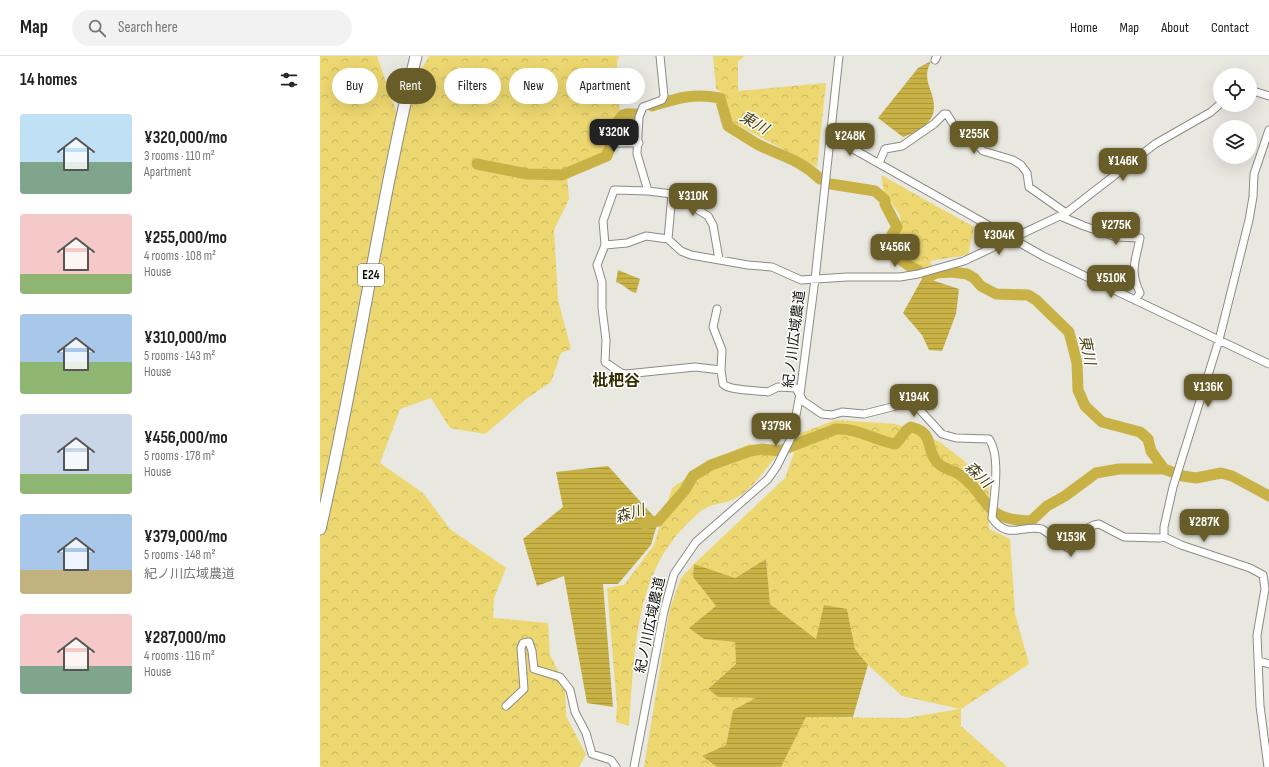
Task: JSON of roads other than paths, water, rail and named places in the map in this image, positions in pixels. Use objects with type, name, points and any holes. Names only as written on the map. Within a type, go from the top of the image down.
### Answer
[{"type":"highway","name":"E24","points":[[320,529],[354,370],[388,180],[416,56]]},
{"type":"street","points":[[648,191],[638,160],[640,111],[643,107],[662,100],[664,96],[660,56]]},
{"type":"street","name":"紀ノ川広域農道","points":[[634,767],[664,611],[674,574],[696,542],[768,479],[777,466],[792,436],[800,394],[815,280],[839,56]]},
{"type":"street","points":[[1257,92],[1269,96]]},
{"type":"street","points":[[605,245],[627,243],[646,236],[668,239],[681,251],[748,265],[765,265],[780,270],[800,280],[847,277],[900,277],[918,274],[964,261],[1063,214],[1155,144],[1213,108]]},
{"type":"street","points":[[879,162],[885,149],[902,146],[934,124],[944,114],[947,114],[958,132],[971,138],[983,150],[1013,160],[1021,166],[1028,173],[1029,187],[1063,214],[1084,226],[1116,237],[1129,238],[1135,236],[1140,238],[1134,264],[1135,282],[1140,293],[1135,300]]},
{"type":"street","points":[[1164,537],[1164,527],[1178,475],[1219,340],[1249,220],[1253,197],[1254,174],[1269,130]]},
{"type":"street","points":[[605,133],[612,143],[639,143]]},
{"type":"street","points":[[830,136],[879,162],[1013,239],[1135,300],[1269,364]]},
{"type":"street","points":[[719,259],[710,218],[672,194],[648,191],[614,190],[603,220],[605,245],[597,265],[602,282],[602,308],[606,340],[605,362],[621,373],[626,374],[690,367],[720,370]]},
{"type":"street","points":[[668,239],[672,194]]},
{"type":"street","points":[[717,309],[713,327],[722,350],[720,370],[723,384],[728,388],[756,389],[768,392],[778,387],[796,388],[800,394],[802,402],[822,414],[828,415],[842,412],[872,413],[904,404],[919,409],[942,434],[956,438],[989,439],[995,456],[992,518],[996,524],[1002,528],[1014,532],[1037,528],[1042,529],[1071,549],[1088,528],[1099,524],[1124,537],[1164,537],[1181,545],[1250,568],[1263,575],[1265,589],[1257,635],[1260,706],[1268,767]]},
{"type":"street","points":[[506,706],[524,689],[521,648],[523,643],[529,642],[532,651],[534,669],[560,677],[570,690],[575,712],[586,733],[592,754],[611,760],[616,767]]},
{"type":"street","points":[[1259,661],[1269,664]]},
{"type":"water","points":[[931,61],[928,68],[927,79],[933,99],[933,112],[928,122],[924,126],[919,130],[903,137],[878,118],[918,68]]},
{"type":"water","points":[[618,270],[640,279],[636,293],[616,282]]},
{"type":"water","points":[[923,277],[959,289],[956,314],[942,351],[929,350],[922,335],[903,313]]},
{"type":"water","points":[[608,466],[658,521],[651,545],[618,584],[603,584],[613,707],[587,703],[564,576],[537,586],[523,539],[563,507],[556,472]]},
{"type":"water","points":[[766,559],[770,604],[816,639],[824,605],[847,609],[855,649],[868,665],[853,717],[806,717],[781,767],[717,767],[702,756],[726,745],[733,710],[756,698],[718,697],[708,689],[736,664],[735,642],[704,639],[689,628],[716,606],[693,577],[694,564],[735,578]]},
{"type":"waterway","name":"東川","points":[[652,106],[693,96],[720,98],[728,126],[757,144],[797,162],[820,179]]},
{"type":"waterway","name":"東川","points":[[626,114],[638,114]]},
{"type":"waterway","name":"東川","points":[[611,142],[615,125],[623,115]]},
{"type":"waterway","name":"東川","points":[[477,164],[527,174],[562,175],[607,156],[611,144]]},
{"type":"waterway","name":"東川","points":[[831,184],[875,191],[885,200],[885,204],[897,227],[891,237],[892,249],[899,258],[909,266],[919,271]]},
{"type":"waterway","name":"東川","points":[[925,273],[930,276],[936,273],[952,272],[967,274],[974,278],[981,286],[996,294],[1028,295],[1036,300],[1069,332],[1077,363],[1078,390],[1085,406],[1102,422],[1140,432],[1148,439],[1151,451],[1164,469]]},
{"type":"waterway","name":"森川","points":[[644,524],[658,521],[685,490],[693,476],[711,465],[750,451],[762,449],[779,451],[836,429],[852,430],[895,444],[911,427],[919,430],[927,437],[931,452],[940,465],[958,473],[970,483],[994,512],[1015,520],[1031,521],[1047,506],[1065,496],[1096,473],[1119,469],[1164,469],[1183,476],[1196,478],[1221,473],[1232,476],[1269,496]]},
{"type":"district","name":"枇杷谷","points":[[616,381]]}]
